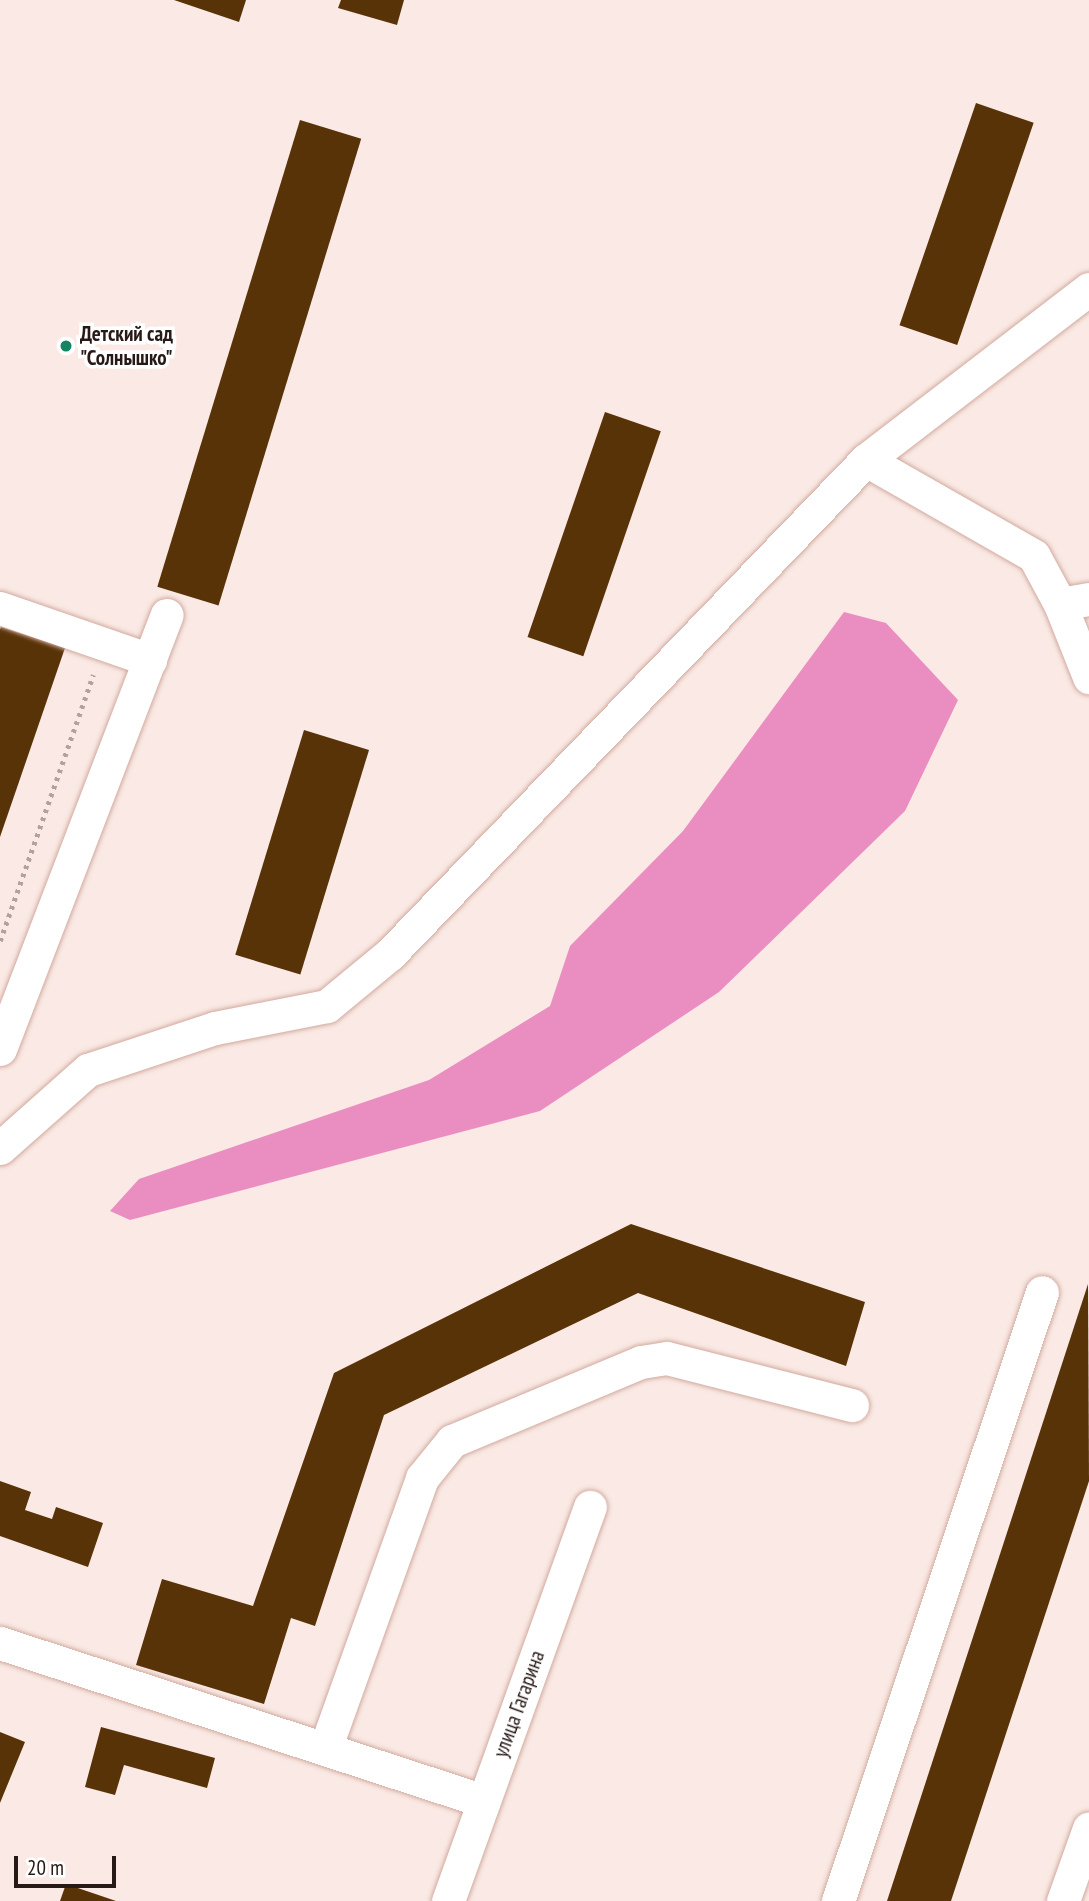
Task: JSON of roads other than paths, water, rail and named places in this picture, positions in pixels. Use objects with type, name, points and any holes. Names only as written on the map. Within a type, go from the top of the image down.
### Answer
[{"type":"street","points":[[0,1148],[88,1070],[215,1028],[327,1006],[390,954],[866,460],[1089,289]]},
{"type":"street","points":[[866,460],[1034,556],[1074,601],[1089,677]]},
{"type":"street","points":[[0,608],[150,660]]},
{"type":"street","points":[[0,1049],[167,615]]},
{"type":"street","points":[[838,1901],[1042,1293]]},
{"type":"street","points":[[325,1749],[422,1478],[452,1441],[641,1362],[667,1358],[852,1405]]},
{"type":"street","name":"улица Гагарина","points":[[448,1901],[590,1507]]},
{"type":"street","points":[[0,1643],[484,1801]]},
{"type":"street","points":[[1063,1901],[1089,1828]]},
{"type":"place","name":"Детский сад \"Солнышко\"","points":[[66,346]]}]
